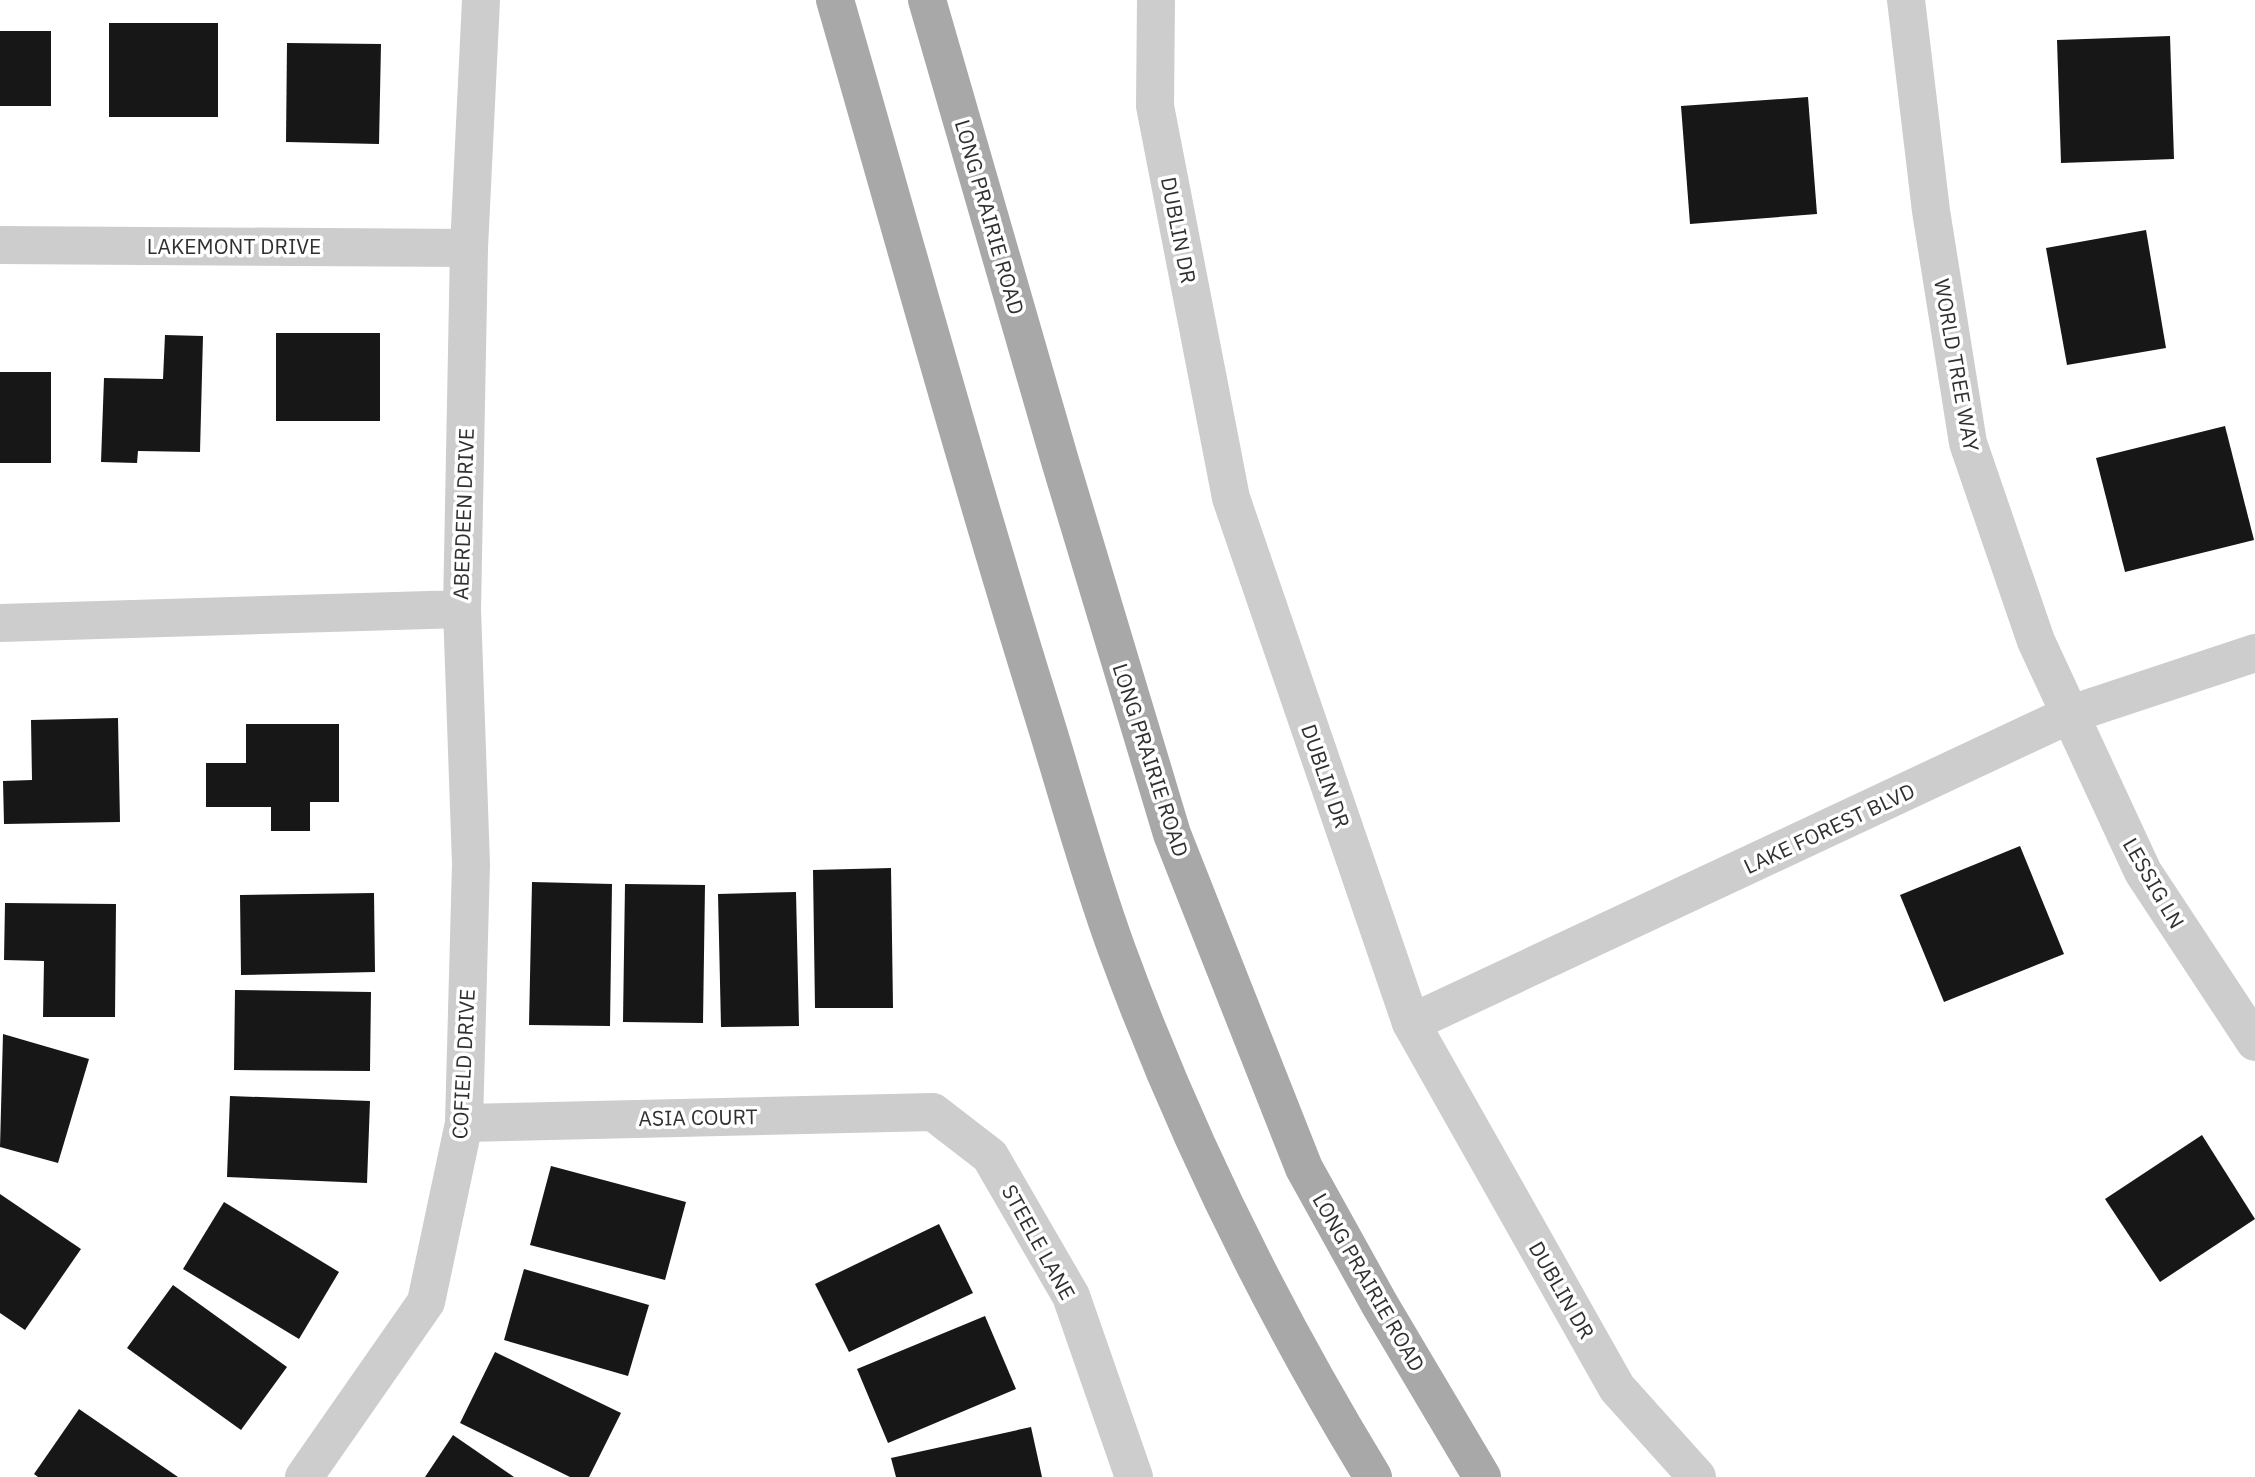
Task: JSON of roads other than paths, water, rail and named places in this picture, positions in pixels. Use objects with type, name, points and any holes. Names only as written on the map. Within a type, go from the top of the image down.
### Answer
[{"type":"main road","points":[[835,0],[1006,593],[1116,948],[1174,1092],[1242,1239],[1328,1403],[1373,1477]]},
{"type":"main road","name":"LONG PRAIRIE ROAD","points":[[928,0],[1093,573],[1172,834],[1304,1168],[1380,1305],[1482,1477]]},
{"type":"street","name":"ABERDEEN DRIVE","points":[[0,623],[462,609],[469,248],[481,0]]},
{"type":"street","name":"DUBLIN DR","points":[[1156,0],[1155,106],[1231,498],[1410,1023],[1617,1388],[1697,1477]]},
{"type":"street","name":"WORLD TREE WAY","points":[[1906,0],[1931,211],[1968,443],[2036,641],[2071,714]]},
{"type":"street","name":"LAKEMONT DRIVE","points":[[0,244],[469,248]]},
{"type":"street","name":"COFIELD DRIVE","points":[[304,1477],[426,1302],[464,1123],[471,864],[462,609]]},
{"type":"street","name":"LAKE FOREST BLVD","points":[[1410,1023],[2071,714],[2255,653]]},
{"type":"street","name":"LESSIG LN","points":[[2071,714],[2143,872],[2255,1042]]},
{"type":"street","name":"ASIA COURT","points":[[464,1123],[933,1112]]},
{"type":"street","name":"STEELE LANE","points":[[933,1112],[990,1156],[1072,1296],[1134,1477]]}]
